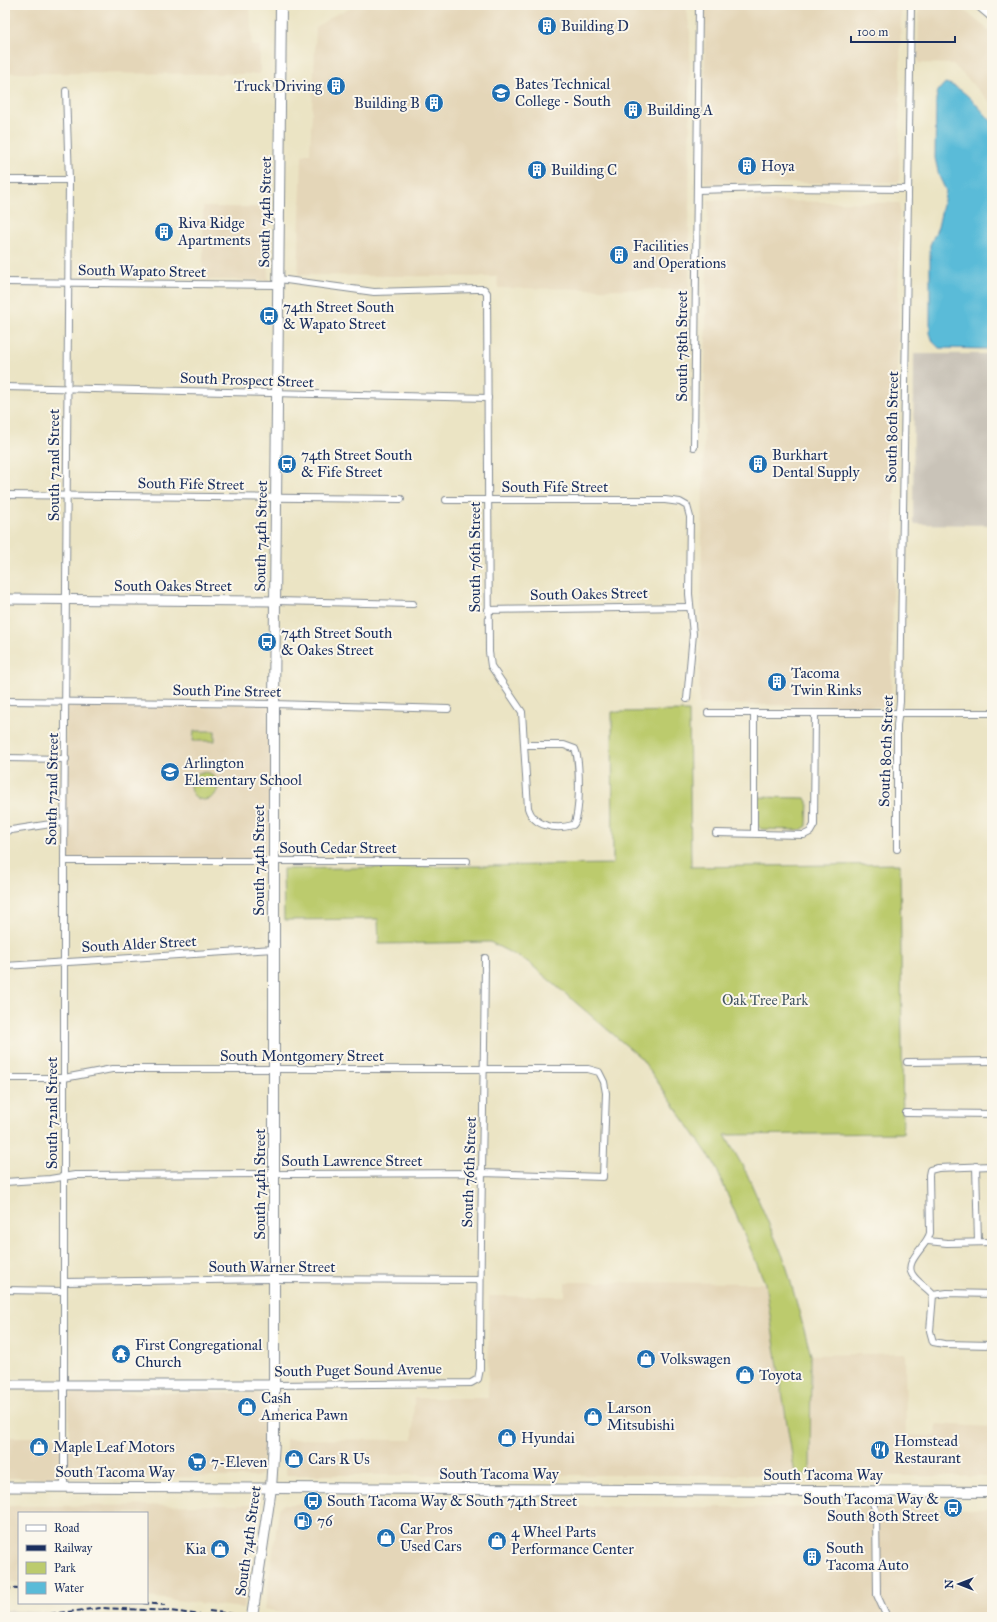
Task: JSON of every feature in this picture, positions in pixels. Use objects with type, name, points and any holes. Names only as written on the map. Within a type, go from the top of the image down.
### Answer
[{"type":"main road","name":"South 74th Street","points":[[252,1617],[271,1488],[274,1441],[274,704],[281,5]]},
{"type":"main road","name":"South Tacoma Way","points":[[271,1488],[992,1492]]},
{"type":"street","name":"South 78th Street","points":[[694,447],[699,5]]},
{"type":"street","name":"South 80th Street","points":[[897,850],[897,724],[900,702],[911,5]]},
{"type":"street","points":[[979,5],[992,16]]},
{"type":"street","name":"South 72nd Street","points":[[64,1487],[64,822],[66,759],[69,180],[66,91]]},
{"type":"street","points":[[5,180],[69,180]]},
{"type":"street","points":[[697,190],[772,188],[908,189]]},
{"type":"street","name":"South Wapato Street","points":[[5,282],[279,282],[374,292],[484,289]]},
{"type":"street","name":"South 76th Street","points":[[484,289],[488,297],[488,610],[491,666],[522,712],[528,808],[530,814],[539,823],[546,825],[570,826],[577,820],[578,760],[574,749],[564,745],[525,745]]},
{"type":"street","name":"South Prospect Street","points":[[5,387],[488,398]]},
{"type":"street","name":"South Fife Street","points":[[5,495],[401,500]]},
{"type":"street","name":"South Fife Street","points":[[446,500],[665,500],[683,503],[689,509],[690,606]]},
{"type":"street","name":"South Oakes Street","points":[[5,599],[276,601],[413,604]]},
{"type":"street","points":[[687,699],[693,634],[690,606]]},
{"type":"street","name":"South Oakes Street","points":[[488,610],[690,606]]},
{"type":"street","name":"South Pine Street","points":[[5,701],[274,704],[448,709]]},
{"type":"street","points":[[708,713],[992,714]]},
{"type":"street","points":[[754,713],[754,833]]},
{"type":"street","points":[[716,832],[804,835],[810,832],[814,824],[814,713]]},
{"type":"street","points":[[5,758],[66,759]]},
{"type":"street","points":[[5,831],[64,822]]},
{"type":"street","name":"South Cedar Street","points":[[64,861],[467,861]]},
{"type":"street","name":"South Alder Street","points":[[5,966],[274,949]]},
{"type":"street","name":"South 76th Street","points":[[471,1383],[478,1379],[480,1368],[485,958]]},
{"type":"street","points":[[907,1062],[992,1061]]},
{"type":"street","name":"South Montgomery Street","points":[[5,1078],[64,1078],[112,1068],[588,1069],[598,1072],[604,1082],[606,1094],[603,1177]]},
{"type":"street","points":[[906,1113],[992,1114]]},
{"type":"street","points":[[976,1166],[978,1242]]},
{"type":"street","points":[[992,1166],[938,1168],[930,1170],[930,1233],[928,1241],[916,1255],[910,1266],[913,1275],[932,1295],[930,1331],[933,1342],[992,1345]]},
{"type":"street","name":"South Lawrence Street","points":[[5,1182],[50,1179],[75,1175],[482,1173],[603,1177]]},
{"type":"street","points":[[928,1241],[992,1242]]},
{"type":"street","name":"South Warner Street","points":[[64,1282],[275,1279],[480,1280]]},
{"type":"street","points":[[5,1290],[64,1290]]},
{"type":"street","points":[[932,1295],[992,1294]]},
{"type":"street","name":"South Puget Sound Avenue","points":[[5,1385],[471,1383]]},
{"type":"street","name":"South Tacoma Way","points":[[5,1487],[271,1488]]},
{"type":"street","points":[[868,1491],[876,1511],[877,1596],[887,1617]]},
{"type":"shaded area","points":[[5,5],[250,5],[252,46],[260,46],[260,74],[5,73]]},
{"type":"shaded area","name":"Bates Technical College - South","points":[[359,5],[686,5],[690,33],[689,290],[498,288],[497,277],[298,275],[302,155],[310,153],[316,27],[336,14]]},
{"type":"shaded area","points":[[705,5],[901,5],[899,182],[707,184],[704,179]]},
{"type":"shaded area","points":[[919,5],[958,5],[992,33],[992,104],[953,64],[918,63]]},
{"type":"shaded area","points":[[708,200],[900,203],[891,707],[699,704]]},
{"type":"shaded area","points":[[203,207],[268,207],[268,280],[203,280]]},
{"type":"shaded area","points":[[914,354],[992,354],[992,525],[913,524]]},
{"type":"shaded area","name":"Arlington Elementary School","points":[[66,702],[274,704],[274,860],[64,861]]},
{"type":"shaded area","points":[[565,1282],[765,1283],[795,1475],[286,1475],[286,1439],[413,1440],[414,1398],[488,1398],[489,1296],[565,1296]]},
{"type":"shaded area","points":[[905,1353],[906,1435],[936,1436],[937,1424],[992,1427],[992,1477],[810,1475],[811,1355]]},
{"type":"shaded area","points":[[69,1393],[265,1393],[265,1436],[262,1474],[257,1477],[5,1478],[5,1437],[69,1437]]},
{"type":"shaded area","points":[[284,1504],[992,1509],[992,1617],[306,1617],[265,1609],[279,1509]]},
{"type":"shaded area","points":[[251,1505],[257,1507],[243,1608],[148,1597],[148,1512],[18,1512],[18,1582],[5,1581],[5,1506]]},
{"type":"shaded area","points":[[5,1610],[89,1617],[5,1617]]},
{"type":"green space","name":"Oak Tree Park","points":[[689,711],[691,867],[900,864],[903,1133],[725,1135],[747,1174],[785,1261],[811,1355],[810,1475],[795,1475],[765,1283],[714,1163],[641,1058],[528,962],[490,942],[379,944],[378,919],[284,920],[283,869],[613,864],[612,712]]},
{"type":"green space","points":[[194,731],[215,731],[215,741],[193,741]]},
{"type":"green space","points":[[204,772],[214,776],[218,786],[214,796],[204,800],[194,796],[190,786],[194,776]]},
{"type":"green space","points":[[756,797],[805,798],[808,801],[807,826],[801,830],[761,829],[756,824]]},
{"type":"water","points":[[945,83],[952,85],[965,93],[992,122],[992,349],[939,348],[933,342],[930,333],[930,245],[938,227],[946,191],[939,176],[935,158],[936,99],[938,91]]},
{"type":"railway","points":[[5,1588],[18,1589]]},
{"type":"railway","points":[[148,1603],[165,1605]]},
{"type":"railway","points":[[5,1616],[42,1615],[101,1608],[169,1611]]},
{"type":"railway","points":[[163,1610],[216,1617]]},
{"type":"railway","points":[[209,1611],[256,1617]]},
{"type":"place","name":"Building D","points":[[547,26]]},
{"type":"place","name":"Truck Driving","points":[[336,86]]},
{"type":"place","name":"Bates Technical College - South","points":[[501,93]]},
{"type":"place","name":"Building B","points":[[434,103]]},
{"type":"place","name":"Building A","points":[[633,110]]},
{"type":"place","name":"Hoya","points":[[747,166]]},
{"type":"place","name":"Building C","points":[[537,170]]},
{"type":"place","name":"Riva Ridge Apartments","points":[[164,232]]},
{"type":"place","name":"Facilities and Operations","points":[[619,255]]},
{"type":"place","name":"74th Street South & Wapato Street","points":[[269,316]]},
{"type":"place","name":"74th Street South & Fife Street","points":[[287,464]]},
{"type":"place","name":"Burkhart Dental Supply","points":[[758,464]]},
{"type":"place","name":"74th Street South & Oakes Street","points":[[267,642]]},
{"type":"place","name":"Tacoma Twin Rinks","points":[[777,682]]},
{"type":"place","name":"Arlington Elementary School","points":[[170,772]]},
{"type":"place","name":"First Congregational Church","points":[[121,1354]]},
{"type":"place","name":"Volkswagen","points":[[646,1359]]},
{"type":"place","name":"Toyota","points":[[745,1375]]},
{"type":"place","name":"Cash America Pawn","points":[[247,1407]]},
{"type":"place","name":"Larson Mitsubishi","points":[[593,1417]]},
{"type":"place","name":"Hyundai","points":[[507,1438]]},
{"type":"place","name":"Maple Leaf Motors","points":[[39,1447]]},
{"type":"place","name":"Homstead Restaurant","points":[[880,1450]]},
{"type":"place","name":"Cars R Us","points":[[294,1459]]},
{"type":"place","name":"7-Eleven","points":[[197,1462]]},
{"type":"place","name":"South Tacoma Way & South 74th Street","points":[[313,1501]]},
{"type":"place","name":"South Tacoma Way & South 80th Street","points":[[953,1508]]},
{"type":"place","name":"76","points":[[303,1521]]},
{"type":"place","name":"Car Pros Used Cars","points":[[386,1538]]},
{"type":"place","name":"4 Wheel Parts Performance Center","points":[[497,1541]]},
{"type":"place","name":"Kia","points":[[220,1549]]},
{"type":"place","name":"South Tacoma Auto","points":[[812,1557]]}]
